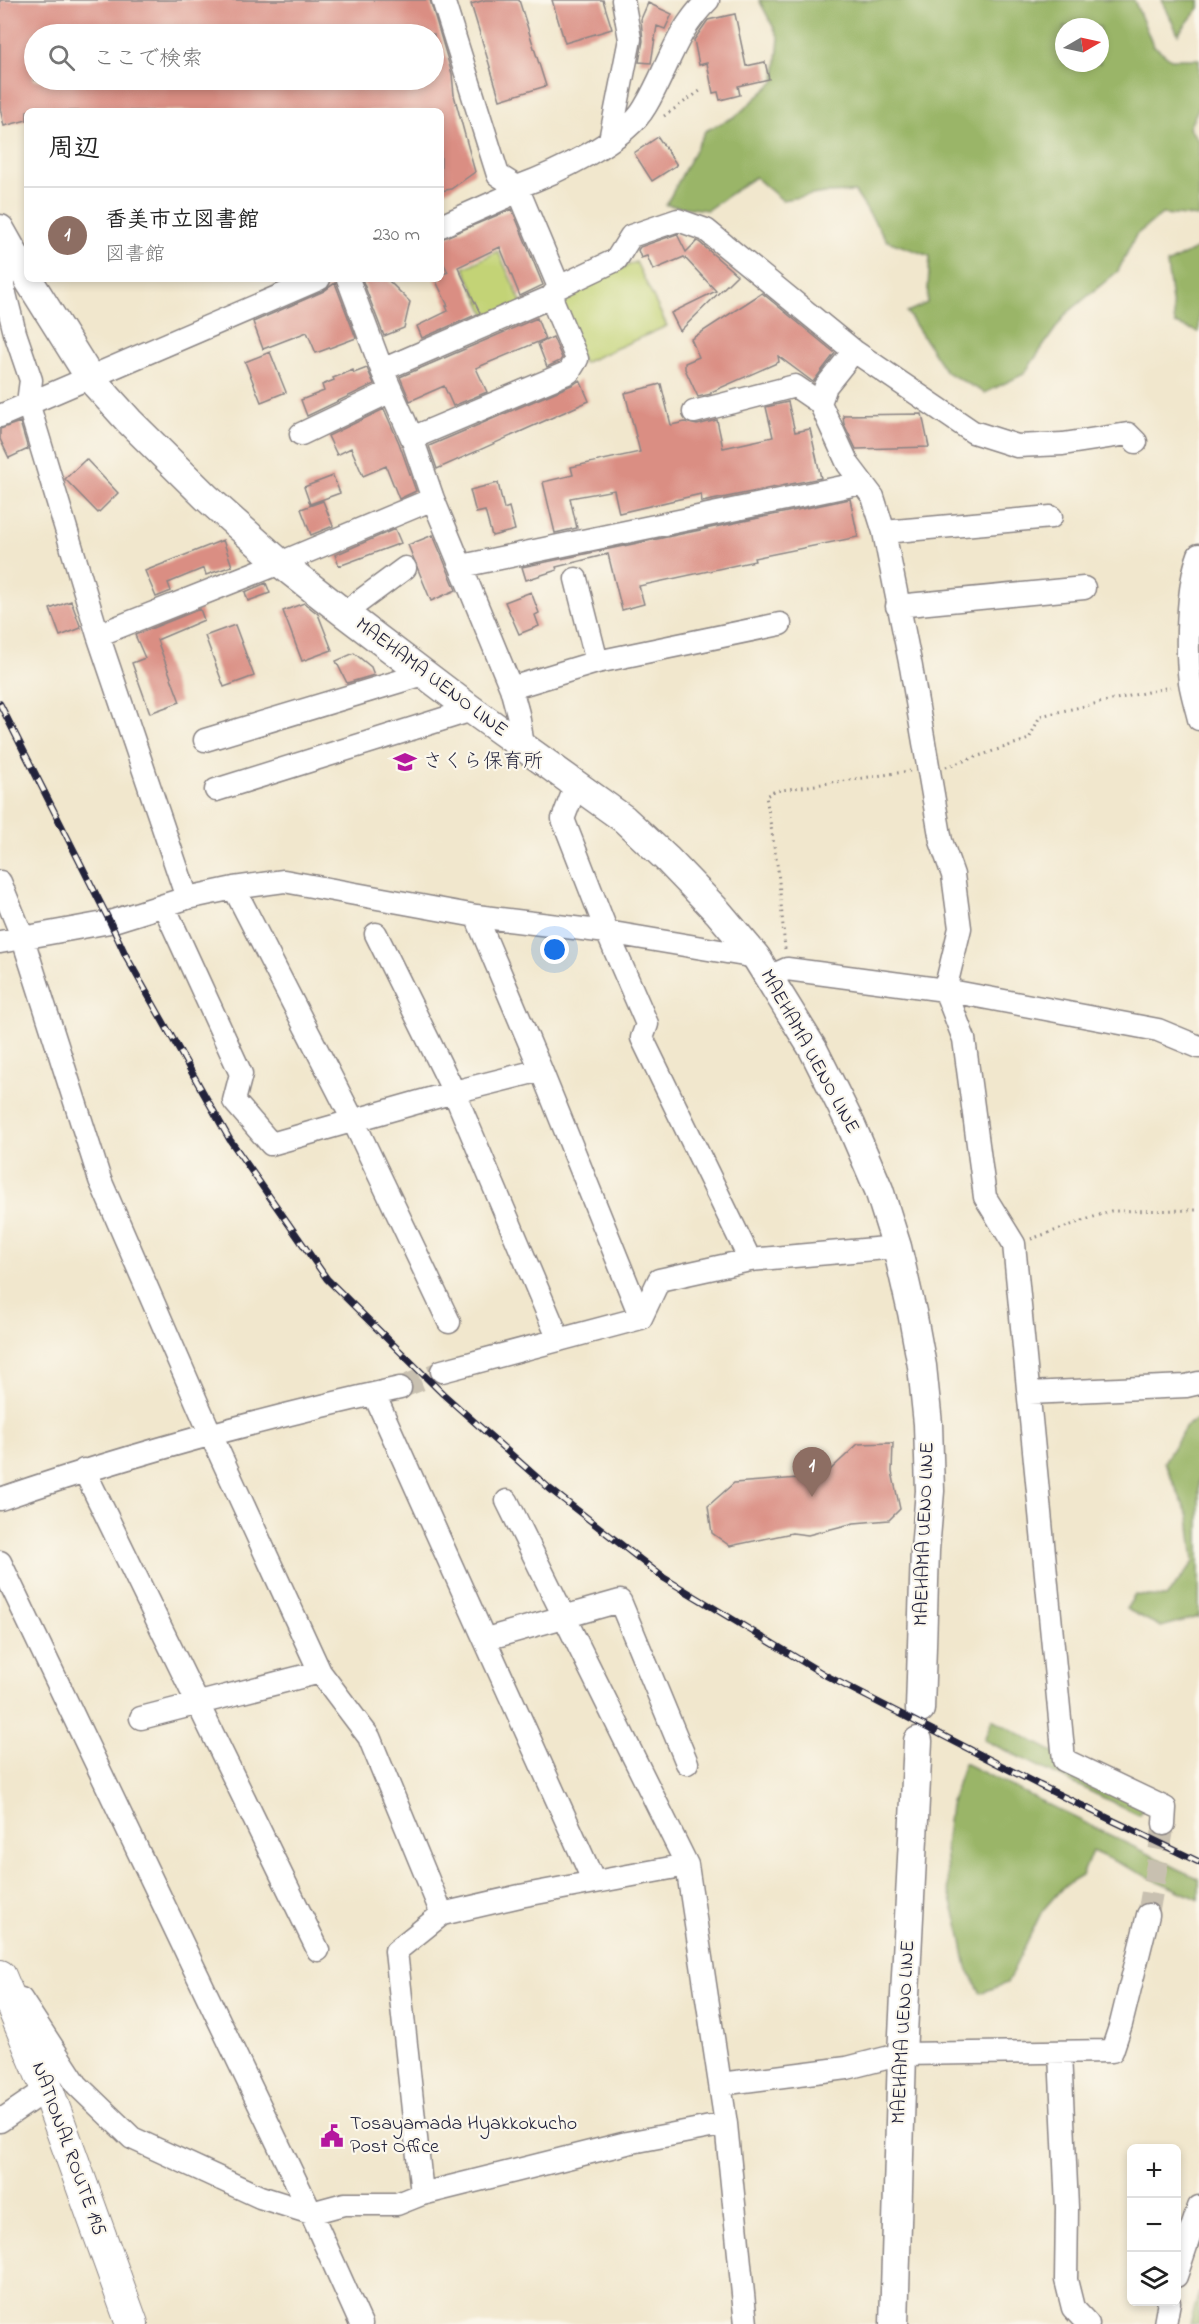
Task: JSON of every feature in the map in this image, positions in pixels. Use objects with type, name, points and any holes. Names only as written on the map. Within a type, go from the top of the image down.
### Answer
[{"type":"highway","name":"NATIONAL ROUTE 195","points":[[0,1976],[48,2089],[132,2324]]},
{"type":"main road","name":"MAEHAMA UENO LINE","points":[[2,233],[24,271]]},
{"type":"main road","name":"MAEHAMA UENO LINE","points":[[30,282],[90,378],[129,421],[206,497],[280,563],[344,613],[472,710],[624,819],[667,859],[771,967],[851,1125],[879,1190],[897,1247],[916,1334],[928,1424],[930,1491],[925,1550],[920,1709]]},
{"type":"main road","name":"MAEHAMA UENO LINE","points":[[894,2324],[902,2054],[918,1741]]},
{"type":"street","points":[[412,438],[569,372],[577,359],[517,188],[498,175],[443,0]]},
{"type":"street","points":[[610,140],[630,39],[623,0]]},
{"type":"street","points":[[444,225],[504,198],[517,188],[550,175],[610,140],[634,123],[645,107],[667,59],[693,15],[708,0]]},
{"type":"street","points":[[382,370],[555,292],[616,260],[631,236],[678,220],[706,230],[854,351],[973,432],[1017,446],[1063,444],[1128,434],[1136,442]]},
{"type":"street","points":[[2,233],[3,286],[8,337],[31,380],[28,403],[98,635],[187,898]]},
{"type":"street","points":[[0,416],[312,282]]},
{"type":"street","points":[[349,282],[382,370],[412,438],[433,498],[511,688],[523,746]]},
{"type":"street","points":[[820,403],[826,386],[854,351]]},
{"type":"street","points":[[694,412],[795,386],[820,403],[848,464],[873,497],[884,532],[941,841],[953,875],[960,928],[945,990],[964,1039],[985,1197],[1014,1245],[1064,1760],[1165,1808],[1164,1824]]},
{"type":"street","points":[[302,434],[391,391]]},
{"type":"street","points":[[462,566],[862,483]]},
{"type":"street","points":[[98,635],[280,563],[433,498]]},
{"type":"street","points":[[884,532],[1051,517]]},
{"type":"street","points":[[1199,555],[1194,568],[1189,609],[1190,682],[1199,719]]},
{"type":"street","points":[[344,613],[405,568]]},
{"type":"street","points":[[575,579],[597,662]]},
{"type":"street","points":[[897,606],[1084,588]]},
{"type":"street","points":[[511,688],[597,662],[780,624]]},
{"type":"street","points":[[205,740],[424,674]]},
{"type":"street","points":[[216,790],[472,710]]},
{"type":"street","points":[[576,785],[562,819],[647,1024],[642,1038],[750,1260]]},
{"type":"street","points":[[0,942],[22,936],[110,922],[187,898],[284,881],[476,916],[607,932],[771,967],[945,990],[1158,1030],[1199,1047]]},
{"type":"street","points":[[0,882],[22,936],[100,1180],[211,1435],[320,1672],[369,1737],[442,1914]]},
{"type":"street","points":[[234,888],[353,1120],[449,1322]]},
{"type":"street","points":[[164,906],[241,1074],[234,1101],[271,1144],[541,1070]]},
{"type":"street","points":[[476,916],[641,1318]]},
{"type":"street","points":[[376,934],[454,1092],[559,1340]]},
{"type":"street","points":[[442,1371],[641,1318],[659,1280],[750,1260],[897,1247]]},
{"type":"street","points":[[1029,1393],[1186,1386],[1199,1383]]},
{"type":"street","points":[[0,1499],[84,1470],[211,1435],[400,1388]]},
{"type":"street","points":[[374,1394],[594,1882]]},
{"type":"street","points":[[84,1470],[196,1704],[318,1950]]},
{"type":"street","points":[[507,1501],[687,1865],[726,2124],[746,2324]]},
{"type":"street","points":[[0,1562],[311,2213],[361,2324]]},
{"type":"street","points":[[486,1639],[620,1601],[687,1763]]},
{"type":"street","points":[[141,1718],[320,1672]]},
{"type":"street","points":[[422,2194],[396,1951],[442,1914],[520,1896],[687,1865]]},
{"type":"street","points":[[720,2084],[847,2068],[902,2054],[1112,2051],[1148,1915]]},
{"type":"street","points":[[0,1968],[77,2085],[132,2138],[260,2197],[311,2213],[344,2204],[397,2204],[422,2194],[627,2143],[726,2124]]},
{"type":"street","points":[[1060,2053],[1067,2208],[1066,2280],[1073,2308],[1088,2324]]},
{"type":"street","points":[[0,2121],[48,2089]]},
{"type":"street","points":[[1181,2261],[1199,2207]]},
{"type":"street","points":[[1165,2324],[1168,2306]]},
{"type":"path","points":[[662,117],[700,92]]},
{"type":"path","points":[[771,967],[778,870],[765,796],[775,790],[928,768],[941,769],[1029,738],[1040,716],[1190,682]]},
{"type":"path","points":[[1014,1245],[1111,1211],[1199,1210]]},
{"type":"green space","points":[[759,0],[1134,0],[1153,45],[1171,59],[1199,59],[1199,107],[1189,128],[1199,141],[1199,217],[1162,214],[1136,235],[1118,271],[1065,315],[1024,374],[985,393],[946,372],[907,312],[927,303],[930,256],[887,241],[855,192],[824,193],[782,200],[755,177],[707,210],[666,205],[705,131],[736,116],[775,81],[779,38]]},
{"type":"green space","points":[[1162,0],[1199,0],[1199,8],[1178,34]]},
{"type":"green space","points":[[1199,247],[1199,332],[1175,324],[1167,264]]},
{"type":"green space","points":[[498,251],[522,304],[488,320],[464,268]]},
{"type":"green space","points":[[636,262],[667,326],[583,363],[555,297]]},
{"type":"green space","points":[[1199,1418],[1199,1619],[1198,1617],[1161,1627],[1126,1609],[1135,1595],[1166,1597],[1194,1562],[1189,1517],[1164,1462],[1187,1425]]},
{"type":"green space","points":[[992,1719],[1149,1803],[1139,1815],[984,1740]]},
{"type":"green space","points":[[964,1763],[1199,1879],[1199,1900],[1092,1851],[1082,1876],[1063,1887],[1042,1911],[1007,1983],[981,1993],[967,1968],[948,1888],[945,1846],[950,1805]]},
{"type":"green space","points":[[1199,2292],[1199,2324],[1190,2324]]},
{"type":"building","points":[[0,0],[430,0],[437,24],[24,24],[24,90],[444,90],[444,47],[452,74],[454,95],[475,172],[451,189],[444,190],[444,108],[24,108],[24,121],[4,126],[0,108]]},
{"type":"building","points":[[485,0],[519,0],[546,86],[500,100],[471,4]]},
{"type":"building","points":[[552,0],[603,0],[612,29],[565,43]]},
{"type":"building","points":[[648,3],[672,14],[665,29],[657,26],[651,63],[639,62],[643,41],[641,19]]},
{"type":"building","points":[[735,14],[746,66],[765,62],[769,79],[738,86],[740,95],[720,100],[718,92],[713,93],[707,63],[699,65],[694,40],[708,20]]},
{"type":"building","points":[[658,137],[677,165],[652,181],[634,153]]},
{"type":"building","points":[[512,209],[543,285],[520,296],[500,247],[458,267],[480,313],[422,338],[417,326],[448,311],[446,306],[448,306],[436,282],[444,282],[444,274],[448,272],[444,264],[444,238]]},
{"type":"building","points":[[677,234],[686,252],[697,241],[737,275],[680,331],[671,313],[716,291],[684,257],[653,270],[647,256],[641,258],[638,250],[640,247]]},
{"type":"building","points":[[363,282],[390,282],[410,302],[404,328],[384,336]]},
{"type":"building","points":[[335,283],[356,338],[316,353],[307,332],[263,349],[253,322],[324,291]]},
{"type":"building","points":[[762,293],[835,353],[813,382],[778,356],[779,362],[711,392],[711,394],[698,397],[685,369],[685,363],[699,357],[691,339]]},
{"type":"building","points":[[537,318],[545,339],[476,368],[487,392],[453,406],[444,386],[410,401],[400,377]]},
{"type":"building","points":[[553,337],[562,358],[547,367],[538,344]]},
{"type":"building","points":[[270,352],[286,392],[261,402],[245,362]]},
{"type":"building","points":[[367,368],[374,384],[307,416],[301,400],[324,391],[322,385],[334,380],[333,378],[353,370],[354,373]]},
{"type":"building","points":[[580,380],[589,401],[437,469],[429,446]]},
{"type":"building","points":[[661,384],[671,425],[685,422],[697,425],[717,420],[723,448],[773,437],[766,407],[788,402],[795,432],[810,429],[821,478],[702,502],[701,494],[619,513],[614,490],[570,498],[577,528],[555,533],[543,482],[573,475],[571,467],[640,452],[625,393]]},
{"type":"building","points":[[384,409],[416,491],[399,499],[386,466],[363,476],[351,448],[337,455],[328,436]]},
{"type":"building","points":[[922,414],[929,447],[856,449],[844,424],[843,415]]},
{"type":"building","points":[[20,422],[28,449],[9,458],[0,439],[0,429]]},
{"type":"building","points":[[86,459],[118,493],[98,513],[65,479]]},
{"type":"building","points":[[333,476],[340,493],[310,504],[304,487]]},
{"type":"building","points":[[498,483],[504,509],[509,507],[515,530],[492,536],[485,511],[476,513],[470,490]]},
{"type":"building","points":[[850,499],[858,537],[754,558],[755,561],[639,586],[644,604],[622,610],[608,554],[556,567],[557,570],[526,580],[522,567]]},
{"type":"building","points":[[323,501],[333,526],[311,535],[301,509]]},
{"type":"building","points":[[395,529],[401,543],[339,566],[335,555]]},
{"type":"building","points":[[433,535],[456,590],[431,601],[408,545]]},
{"type":"building","points":[[223,540],[232,566],[206,575],[204,568],[168,583],[171,591],[156,597],[145,571]]},
{"type":"building","points":[[266,583],[270,593],[248,601],[245,592]]},
{"type":"building","points":[[531,592],[539,613],[535,615],[539,626],[519,634],[505,602]]},
{"type":"building","points":[[71,601],[81,628],[60,636],[50,609]]},
{"type":"building","points":[[304,603],[318,614],[332,650],[302,661],[283,611]]},
{"type":"building","points":[[200,609],[204,620],[157,640],[180,702],[150,713],[132,663],[145,658],[135,635]]},
{"type":"building","points":[[235,625],[254,676],[224,687],[205,636]]},
{"type":"building","points":[[354,653],[371,667],[374,675],[347,683],[336,661]]},
{"type":"building","points":[[893,1443],[892,1472],[900,1509],[889,1520],[854,1523],[808,1535],[792,1533],[730,1546],[712,1533],[708,1506],[734,1483],[799,1478],[829,1471],[858,1444]]},
{"type":"tunnel","points":[[400,1388],[442,1371]]},
{"type":"tunnel","points":[[1148,1915],[1164,1824]]},
{"type":"railway","points":[[0,704],[126,956],[230,1140],[327,1279],[443,1394],[550,1489],[664,1578],[825,1675],[1039,1785],[1199,1862]]},
{"type":"place","name":"さくら保育所","points":[[405,762]]},
{"type":"place","name":"香美市立図書館","points":[[812,1497]]},
{"type":"place","name":"Tosayamada Hyakkokucho Post Office","points":[[332,2136]]}]
